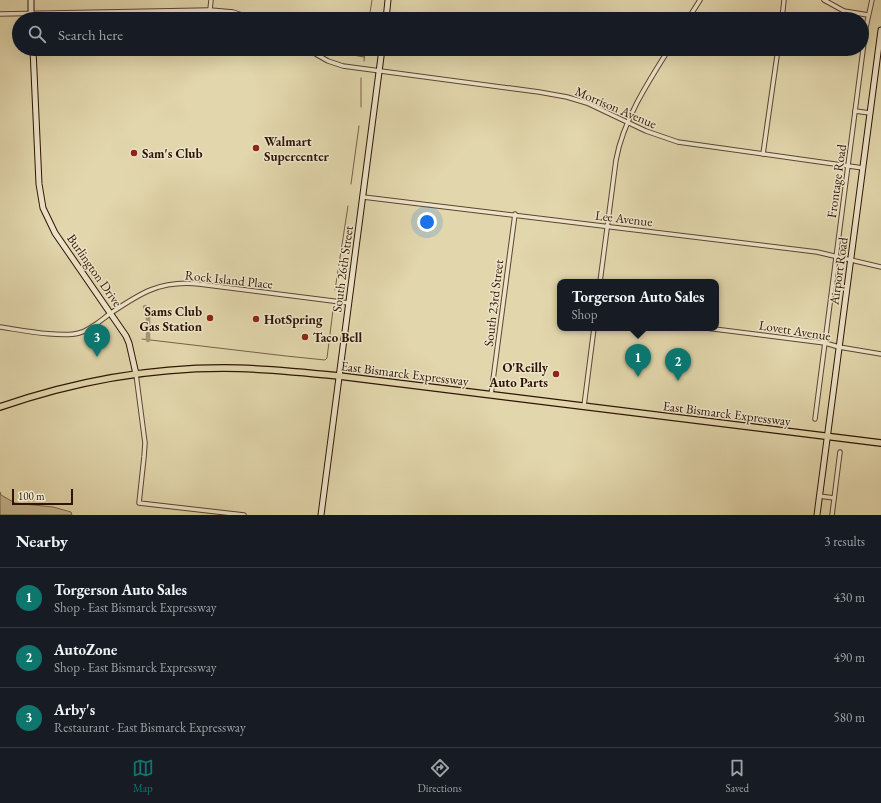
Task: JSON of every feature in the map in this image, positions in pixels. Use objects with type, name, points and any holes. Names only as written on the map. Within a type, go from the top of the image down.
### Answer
[{"type":"main road","name":"East Bismarck Expressway","points":[[0,407],[71,387],[136,374],[229,368],[287,370],[881,443]]},
{"type":"street","points":[[31,0],[31,12]]},
{"type":"street","points":[[210,0],[210,10]]},
{"type":"street","points":[[387,12],[388,0]]},
{"type":"street","points":[[692,12],[700,0]]},
{"type":"street","points":[[783,12],[784,0]]},
{"type":"street","points":[[824,0],[842,10],[852,12]]},
{"type":"street","name":"Frontage Road","points":[[869,12],[872,0]]},
{"type":"street","points":[[150,12],[210,10],[233,12]]},
{"type":"street","points":[[0,14],[12,15]]},
{"type":"street","name":"Airport Road","points":[[817,515],[881,30]]},
{"type":"street","name":"Burlington Drive","points":[[33,56],[39,184],[43,208],[52,228],[112,313],[128,340],[136,374],[145,450],[139,503],[244,515]]},
{"type":"street","name":"Morrison Avenue","points":[[319,56],[337,64],[379,71],[559,95],[587,103],[650,133],[678,142],[863,168]]},
{"type":"street","name":"South 26th Street","points":[[321,515],[381,56]]},
{"type":"street","points":[[600,279],[618,152],[627,122],[665,56]]},
{"type":"street","points":[[763,154],[777,56]]},
{"type":"street","name":"Frontage Road","points":[[815,420],[862,56]]},
{"type":"street","points":[[855,111],[870,113]]},
{"type":"street","name":"Lee Avenue","points":[[363,197],[515,214],[817,252],[881,267]]},
{"type":"street","name":"South 23rd Street","points":[[491,395],[515,214]]},
{"type":"street","name":"Rock Island Place","points":[[0,327],[58,334],[71,334],[87,330],[131,299],[146,291],[164,285],[183,283],[349,303]]},
{"type":"street","name":"Lovett Avenue","points":[[719,330],[825,342],[839,347],[881,354]]},
{"type":"street","points":[[584,406],[594,331]]},
{"type":"street","points":[[832,515],[840,452]]},
{"type":"street","points":[[819,496],[834,498]]},
{"type":"shaded area","points":[[0,492],[1,495],[15,503],[53,507],[71,512],[72,515],[0,515]]},
{"type":"waterway","points":[[370,12],[372,0]]},
{"type":"waterway","points":[[358,56],[364,57]]},
{"type":"waterway","points":[[364,56],[364,61]]},
{"type":"waterway","points":[[361,78],[361,107]]},
{"type":"waterway","points":[[351,184],[359,126]]},
{"type":"waterway","points":[[335,290],[348,206]]},
{"type":"waterway","points":[[145,307],[148,312],[148,340]]},
{"type":"waterway","points":[[142,339],[325,360],[327,358],[333,310]]},
{"type":"place","name":"Walmart Supercenter","points":[[256,148]]},
{"type":"place","name":"Sam's Club","points":[[134,153]]},
{"type":"place","name":"Sams Club Gas Station","points":[[210,318]]},
{"type":"place","name":"HotSpring","points":[[256,319]]},
{"type":"place","name":"Taco Bell","points":[[305,337]]},
{"type":"place","name":"Arby's","points":[[97,357]]},
{"type":"place","name":"O'Reilly Auto Parts","points":[[556,374]]},
{"type":"place","name":"Torgerson Auto Sales","points":[[638,377]]},
{"type":"place","name":"AutoZone","points":[[678,381]]}]
